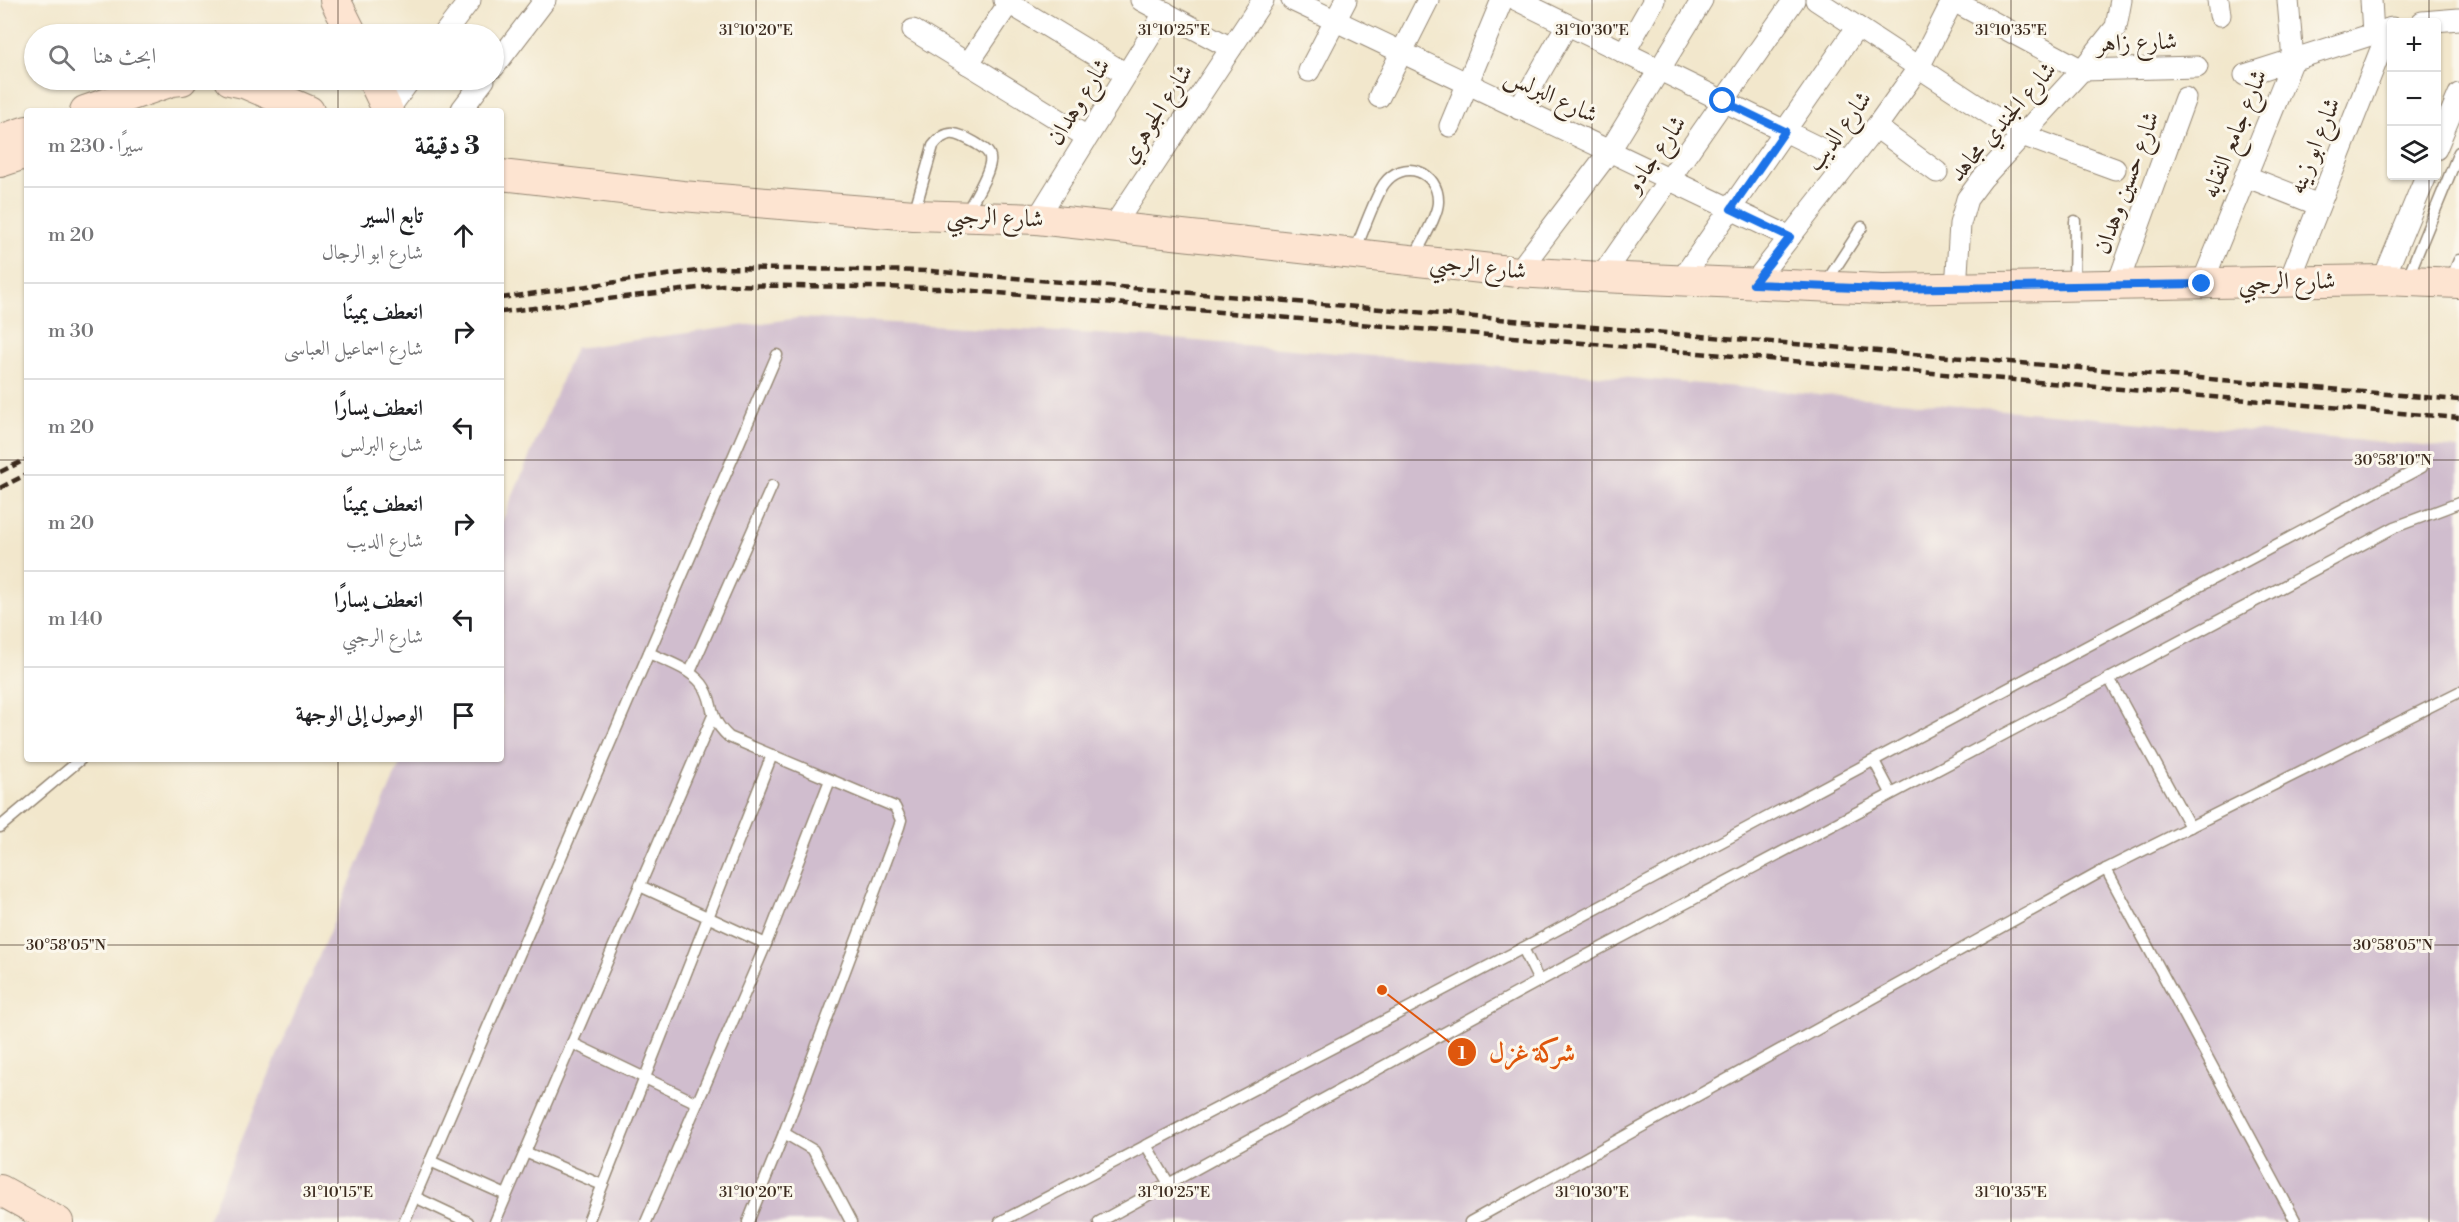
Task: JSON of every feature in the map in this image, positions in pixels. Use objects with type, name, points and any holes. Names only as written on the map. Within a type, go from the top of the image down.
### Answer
[{"type":"main road","points":[[335,0],[347,24]]},
{"type":"main road","points":[[96,108],[147,90]]},
{"type":"main road","points":[[260,90],[302,108]]},
{"type":"main road","points":[[378,90],[387,108]]},
{"type":"main road","points":[[0,140],[24,132]]},
{"type":"main road","points":[[0,162],[24,154]]},
{"type":"main road","name":"شارع الرجبي","points":[[504,175],[682,196],[914,215],[1037,219],[1518,272],[1601,277],[1823,287],[1956,289],[2394,280],[2456,275]]},
{"type":"main road","points":[[0,1190],[58,1222]]},
{"type":"street","points":[[455,24],[470,0]]},
{"type":"street","points":[[504,51],[545,0]]},
{"type":"street","points":[[1141,0],[1231,48]]},
{"type":"street","name":"شارع الجوهري","points":[[1113,227],[1263,0]]},
{"type":"street","name":"شارع البرلس","points":[[1292,0],[1401,54],[1790,237]]},
{"type":"street","points":[[1309,71],[1346,0]]},
{"type":"street","points":[[1379,97],[1428,0]]},
{"type":"street","points":[[1450,126],[1469,86],[1502,0]]},
{"type":"street","points":[[1517,0],[1848,162]]},
{"type":"street","points":[[1624,53],[1654,0]]},
{"type":"street","points":[[1518,272],[1609,152],[1701,0]]},
{"type":"street","name":"شارع جادو","points":[[1601,277],[1794,0]]},
{"type":"street","points":[[1816,0],[2022,135],[2115,169]]},
{"type":"street","name":"شارع زاهر","points":[[1953,0],[2082,70],[2197,67]]},
{"type":"street","name":"شارع الديب","points":[[1753,284],[1876,127],[1919,67],[1953,0]]},
{"type":"street","name":"شارع الجندي مجاهد","points":[[1956,289],[1960,224],[1967,199],[2082,70],[2116,27],[2121,0]]},
{"type":"street","name":"شارع جامع النقابه","points":[[2202,284],[2293,60],[2288,0]]},
{"type":"street","points":[[2245,75],[2385,30],[2371,0]]},
{"type":"street","points":[[968,64],[1008,1],[1126,74]]},
{"type":"street","name":"شارع وهدان","points":[[1037,219],[1165,12]]},
{"type":"street","points":[[2430,14],[2459,19]]},
{"type":"street","points":[[1519,109],[1568,25]]},
{"type":"street","points":[[1681,280],[1857,27]]},
{"type":"street","points":[[913,30],[1087,137]]},
{"type":"street","name":"شارع ابو زينه","points":[[2289,282],[2385,30]]},
{"type":"street","points":[[389,108],[403,90]]},
{"type":"street","points":[[463,108],[476,90]]},
{"type":"street","points":[[2441,137],[2459,94]]},
{"type":"street","name":"شارع حسين وهدان","points":[[2116,286],[2186,98]]},
{"type":"street","points":[[1876,127],[1937,172]]},
{"type":"street","points":[[2245,176],[2319,205]]},
{"type":"street","points":[[2394,280],[2425,180]]},
{"type":"lane","points":[[914,215],[933,146],[939,137],[949,133],[960,134],[986,150],[990,158],[990,166],[964,216]]},
{"type":"lane","points":[[2394,280],[2459,152]]},
{"type":"lane","points":[[1354,254],[1384,184],[1396,173],[1412,169],[1428,175],[1438,189],[1438,206],[1412,261]]},
{"type":"lane","points":[[2073,287],[2075,221]]},
{"type":"lane","points":[[1823,287],[1862,227]]},
{"type":"lane","points":[[404,1222],[777,354]]},
{"type":"lane","points":[[1000,1222],[1019,1218],[1146,1146],[1523,948],[2422,467]]},
{"type":"lane","points":[[690,672],[772,486]]},
{"type":"lane","points":[[1099,1222],[1539,981],[1891,793],[2395,527],[2459,503]]},
{"type":"lane","points":[[649,653],[690,672],[706,691],[712,718],[729,737],[895,807],[901,819],[748,1222]]},
{"type":"lane","points":[[2109,678],[2190,827]]},
{"type":"lane","points":[[1470,1222],[2106,869],[2459,692]]},
{"type":"lane","points":[[498,1221],[506,1195],[712,718]]},
{"type":"lane","points":[[588,1222],[772,755]]},
{"type":"lane","points":[[1874,761],[1891,793]]},
{"type":"lane","points":[[0,827],[77,762]]},
{"type":"lane","points":[[646,1222],[766,944],[830,780]]},
{"type":"lane","points":[[2106,869],[2296,1222]]},
{"type":"lane","points":[[640,886],[766,944]]},
{"type":"lane","points":[[1523,948],[1539,981]]},
{"type":"lane","points":[[572,1043],[697,1103]]},
{"type":"lane","points":[[784,1132],[813,1150],[851,1222]]},
{"type":"lane","points":[[1146,1146],[1169,1184]]},
{"type":"lane","points":[[525,1152],[602,1185]]},
{"type":"lane","points":[[430,1161],[506,1195]]},
{"type":"lane","points":[[415,1197],[468,1222]]},
{"type":"shaded area","points":[[799,318],[1150,337],[2459,449],[2459,1222],[207,1222],[401,762],[504,762],[504,517],[575,348]]},
{"type":"railway","points":[[504,298],[718,268],[931,271],[2459,400]]},
{"type":"railway","points":[[504,312],[723,285],[939,288],[2459,418]]},
{"type":"railway","points":[[0,472],[24,460]]},
{"type":"railway","points":[[0,488],[24,476]]},
{"type":"place","name":"شركة غزل","points":[[1382,990]]},
{"type":"route","points":[[1723,101],[1785,131],[1731,209],[1790,237],[1753,284],[1883,289],[2202,284]]}]
